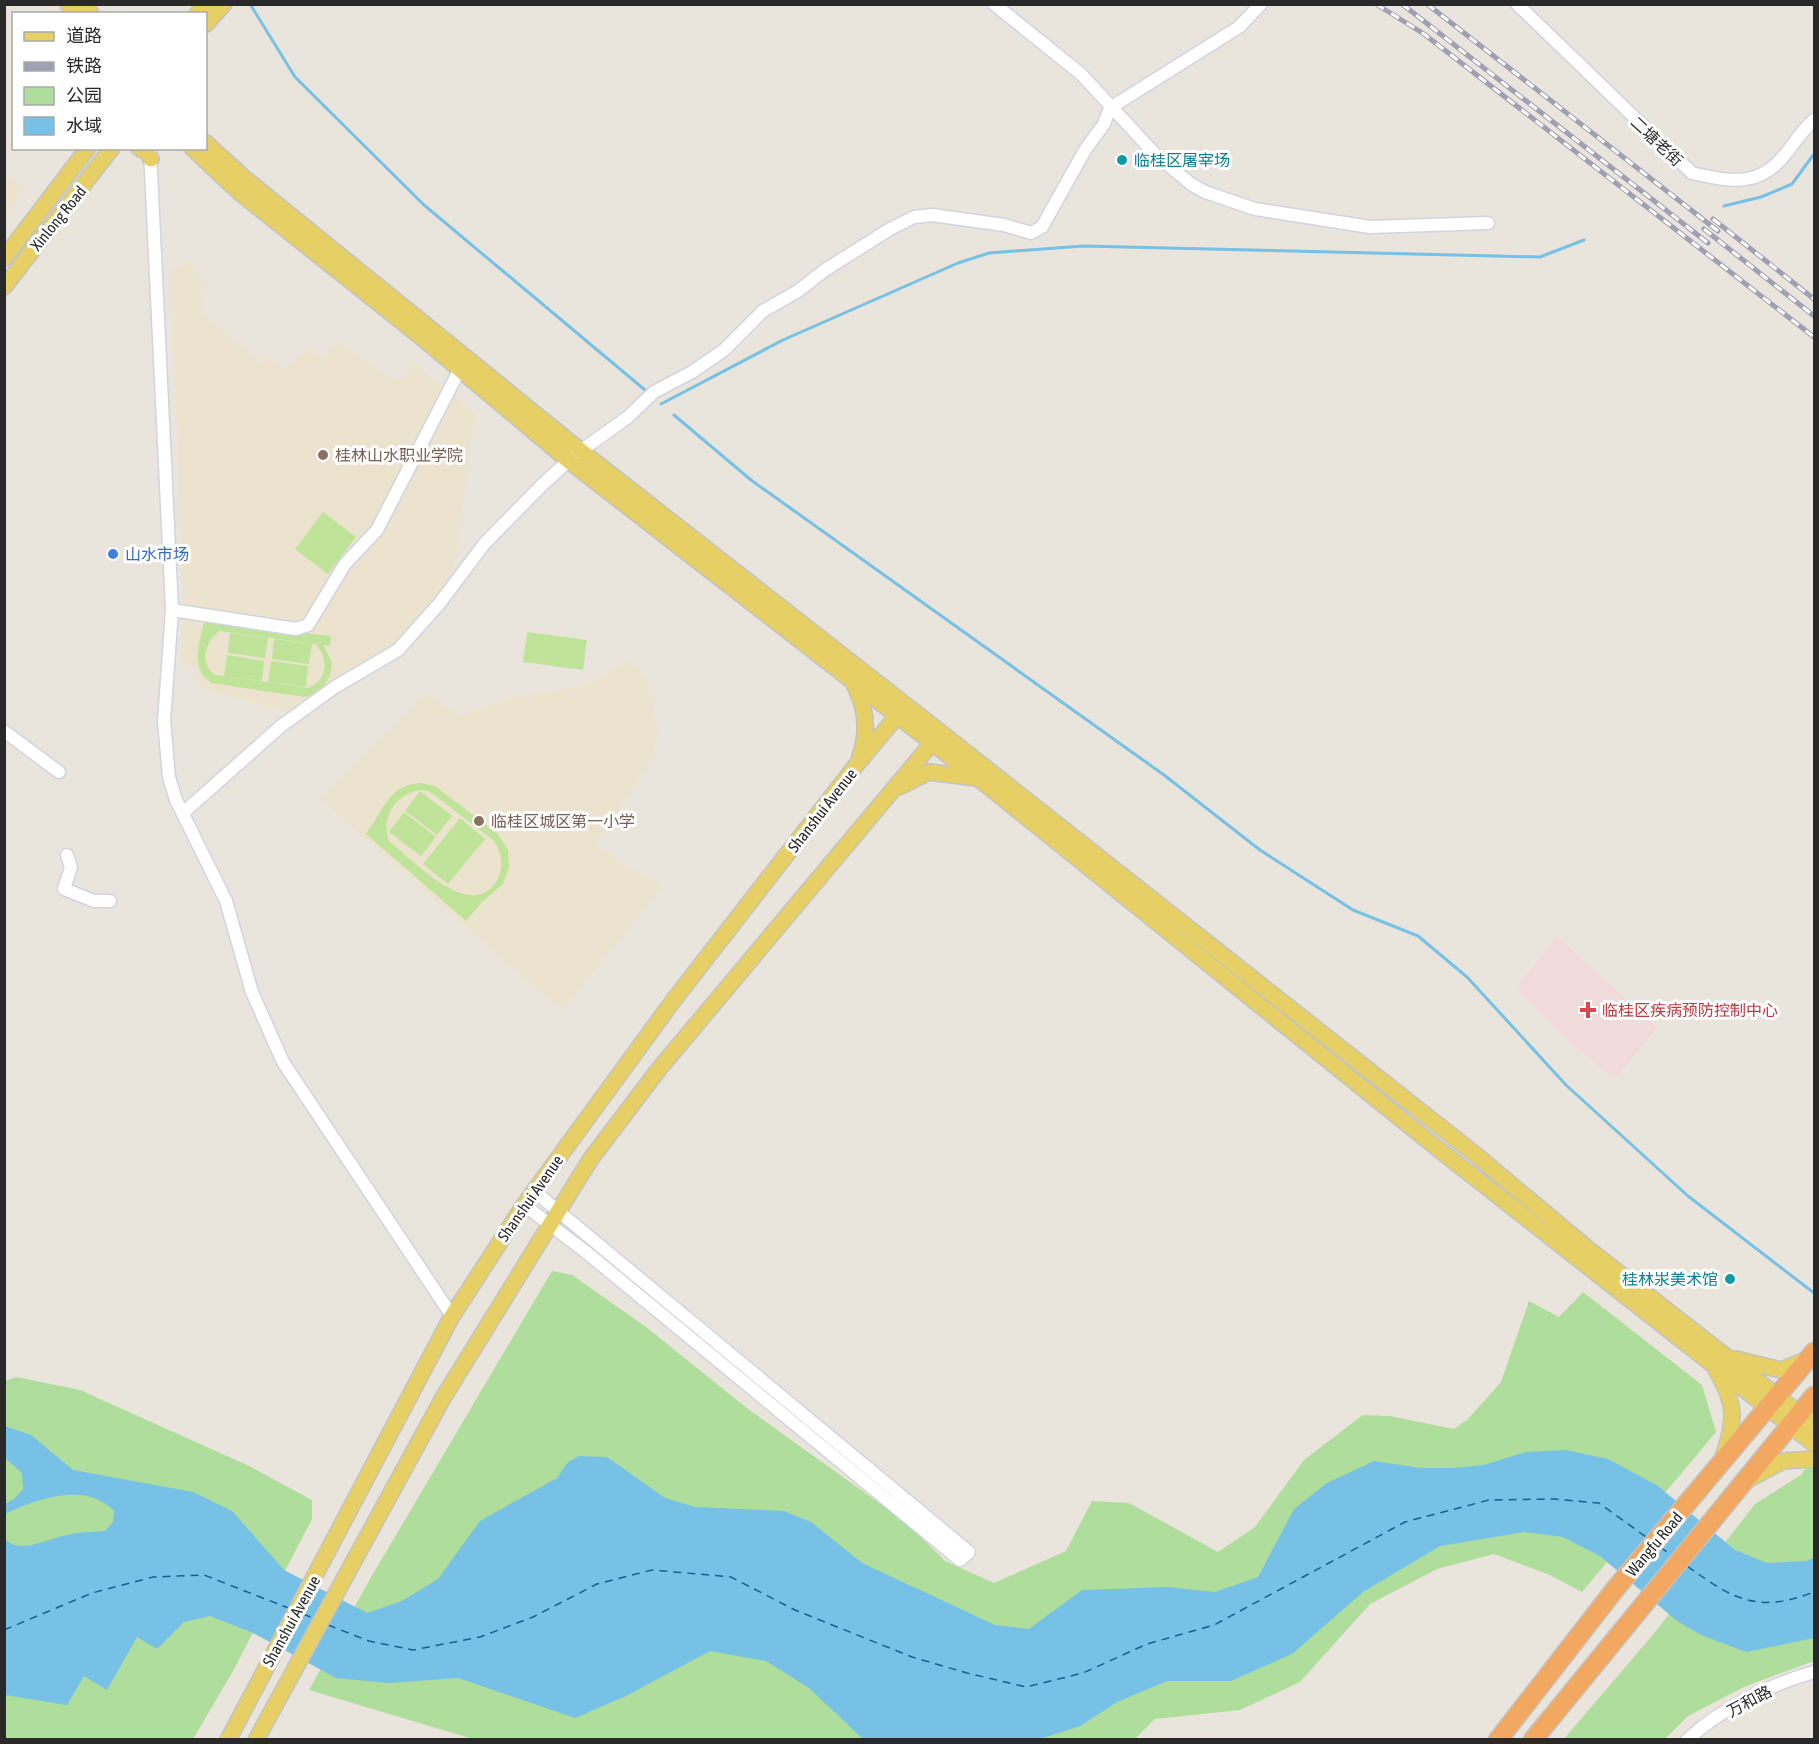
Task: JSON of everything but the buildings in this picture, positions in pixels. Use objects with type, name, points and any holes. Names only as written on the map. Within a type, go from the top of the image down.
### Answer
[{"type":"highway","name":"Wangfu Road","points":[[1498,1740],[1617,1588],[1812,1355]]},
{"type":"highway","name":"Wangfu Road","points":[[1533,1740],[1815,1396]]},
{"type":"main road","points":[[207,12],[224,4]]},
{"type":"main road","points":[[207,144],[575,456],[853,681],[902,711]]},
{"type":"main road","points":[[4,258],[86,150]]},
{"type":"main road","name":"Xinlong Road","points":[[4,287],[113,150]]},
{"type":"main road","points":[[194,150],[239,192],[460,369],[575,456],[1726,1355],[1773,1403]]},
{"type":"main road","points":[[853,681],[860,696],[867,729],[857,764]]},
{"type":"main road","name":"Shanshui Avenue","points":[[228,1740],[452,1316],[524,1205],[673,1001],[857,764],[902,711]]},
{"type":"main road","points":[[936,738],[978,778],[1437,1148],[1713,1365],[1773,1403],[1795,1420],[1815,1444]]},
{"type":"main road","name":"Shanshui Avenue","points":[[256,1740],[443,1398],[591,1160],[658,1069],[936,738]]},
{"type":"main road","points":[[891,792],[929,772],[978,778]]},
{"type":"main road","points":[[1726,1355],[1780,1370],[1812,1355]]},
{"type":"main road","points":[[1713,1365],[1732,1402],[1734,1423],[1721,1464]]},
{"type":"main road","points":[[1795,1420],[1815,1425]]},
{"type":"main road","points":[[1744,1482],[1783,1461],[1815,1459]]},
{"type":"street","points":[[994,4],[1081,74],[1155,154],[1191,184],[1255,209],[1370,227],[1488,223]]},
{"type":"street","points":[[183,813],[281,726],[335,687],[379,663],[403,645],[440,604],[496,531],[575,456],[628,417],[656,390],[715,357],[763,311],[798,291],[825,270],[914,217],[932,215],[1004,225],[1031,233],[1042,227],[1052,214],[1085,150],[1104,124],[1110,108],[1239,27],[1261,4]]},
{"type":"street","name":"二塘老街","points":[[1517,4],[1692,173],[1727,181],[1756,178],[1775,169],[1807,126],[1815,120]]},
{"type":"street","points":[[146,152],[172,610],[164,721],[170,777],[183,813],[226,901],[252,992],[283,1062],[452,1316]]},
{"type":"street","points":[[172,610],[296,629],[308,625],[345,564],[377,530],[460,369]]},
{"type":"street","points":[[4,731],[59,772]]},
{"type":"street","points":[[67,855],[71,867],[64,889],[94,901],[110,901]]},
{"type":"street","points":[[524,1205],[554,1218],[969,1552],[960,1560],[554,1218],[534,1191]]},
{"type":"street","name":"万和路","points":[[1687,1740],[1729,1711],[1765,1691],[1815,1672]]},
{"type":"shaded area","points":[[5,173],[23,188],[5,219]]},
{"type":"shaded area","name":"桂林山水职业学院","points":[[190,260],[204,284],[201,313],[261,363],[269,355],[281,371],[309,347],[323,359],[338,342],[390,378],[403,378],[415,364],[475,413],[453,576],[389,651],[289,713],[200,688],[193,665],[182,662],[183,592],[171,271]]},
{"type":"shaded area","name":"临桂区城区第一小学","points":[[630,659],[650,685],[658,735],[651,762],[597,843],[616,860],[658,882],[660,890],[562,1011],[320,799],[427,694],[459,715],[512,697],[578,687],[605,675]]},
{"type":"shaded area","name":"临桂区疾病预防控制中心","points":[[1557,936],[1657,1028],[1615,1079],[1573,1045],[1519,991],[1520,983]]},
{"type":"green space","points":[[323,512],[356,537],[328,574],[295,549]]},
{"type":"green space","points":[[204,621],[331,636],[330,646],[323,645],[332,662],[328,679],[321,689],[305,697],[211,683],[204,677],[198,662]],"holes":[[[220,631],[315,644],[323,655],[323,675],[315,685],[308,688],[216,675],[210,671],[205,659],[207,646]]]},
{"type":"green space","points":[[527,632],[587,640],[583,670],[523,662]]},
{"type":"green space","points":[[230,633],[268,638],[265,658],[228,653]]},
{"type":"green space","points":[[274,639],[312,644],[309,664],[272,659]]},
{"type":"green space","points":[[227,655],[264,661],[262,681],[224,676]]},
{"type":"green space","points":[[271,661],[308,666],[306,687],[268,682]]},
{"type":"green space","points":[[421,783],[435,786],[498,834],[508,850],[509,868],[503,884],[482,902],[466,921],[366,834],[394,794],[410,785]],"holes":[[[429,791],[496,844],[501,857],[501,866],[499,876],[488,890],[475,895],[460,893],[428,874],[389,841],[387,823],[392,808],[404,796],[412,792]]]},
{"type":"green space","points":[[420,791],[452,816],[437,835],[405,811]]},
{"type":"green space","points":[[404,812],[436,837],[421,856],[389,832]]},
{"type":"green space","points":[[460,818],[485,839],[448,884],[423,864]]},
{"type":"green space","points":[[552,1271],[572,1275],[646,1327],[748,1409],[907,1523],[945,1561],[994,1583],[1066,1551],[1092,1501],[1129,1503],[1218,1552],[1255,1527],[1304,1460],[1363,1415],[1390,1416],[1454,1429],[1468,1419],[1501,1382],[1529,1301],[1559,1317],[1583,1292],[1702,1385],[1716,1432],[1582,1592],[1550,1575],[1494,1554],[1437,1569],[1370,1604],[1300,1682],[1240,1710],[1155,1719],[1135,1739],[473,1739],[309,1690],[370,1579]]},
{"type":"green space","points":[[16,1377],[80,1390],[249,1466],[312,1500],[312,1519],[233,1671],[193,1739],[5,1740],[5,1381]]},
{"type":"green space","points":[[1814,1457],[1814,1661],[1746,1686],[1688,1716],[1665,1739],[1563,1740],[1656,1631],[1755,1504],[1801,1475]]},
{"type":"water","points":[[5,1426],[31,1435],[73,1470],[193,1492],[232,1511],[284,1570],[367,1613],[402,1601],[438,1579],[480,1521],[557,1478],[568,1462],[579,1456],[607,1457],[665,1498],[695,1507],[784,1511],[811,1522],[862,1563],[995,1625],[1029,1629],[1082,1590],[1167,1587],[1215,1592],[1258,1577],[1294,1509],[1327,1483],[1374,1461],[1421,1468],[1453,1468],[1483,1465],[1526,1452],[1566,1450],[1608,1459],[1658,1486],[1735,1550],[1767,1563],[1806,1561],[1814,1558],[1814,1638],[1746,1652],[1701,1635],[1677,1621],[1600,1556],[1563,1537],[1524,1532],[1440,1546],[1363,1592],[1292,1654],[1231,1681],[1167,1681],[1117,1702],[1080,1726],[1040,1739],[863,1739],[809,1688],[766,1661],[710,1651],[626,1696],[575,1718],[458,1678],[389,1683],[336,1678],[251,1632],[210,1616],[184,1622],[157,1649],[137,1637],[107,1690],[84,1676],[67,1705],[5,1695],[4,1538],[18,1546],[26,1546],[72,1534],[105,1531],[113,1522],[114,1511],[103,1502],[76,1495],[31,1503],[5,1514],[5,1504],[14,1499],[23,1489],[22,1473],[5,1458]]},
{"type":"waterway","points":[[250,4],[295,77],[424,205],[645,390]]},
{"type":"waterway","points":[[1724,206],[1761,197],[1792,184],[1814,154]]},
{"type":"waterway","points":[[661,404],[783,340],[958,263],[989,253],[1083,246],[1540,257],[1584,240]]},
{"type":"waterway","points":[[674,415],[751,480],[1164,775],[1260,850],[1353,910],[1418,936],[1467,977],[1566,1085],[1688,1196],[1814,1293]]},
{"type":"ferry route","points":[[328,1625],[369,1641],[413,1650],[480,1637],[533,1617],[597,1584],[652,1570],[731,1577],[795,1610],[912,1657],[1026,1687],[1083,1673],[1147,1644],[1214,1625],[1405,1522],[1489,1500],[1554,1499],[1599,1503],[1646,1537]]},
{"type":"ferry route","points":[[1660,1547],[1673,1556]]},
{"type":"ferry route","points":[[1687,1566],[1718,1587],[1746,1600],[1777,1602],[1814,1592]]},
{"type":"ferry route","points":[[4,1630],[92,1593],[153,1577],[204,1575],[291,1609]]},
{"type":"ferry route","points":[[303,1614],[316,1619]]},
{"type":"railway","points":[[1376,4],[1424,34],[1814,337]]},
{"type":"railway","points":[[1402,4],[1708,243]]},
{"type":"railway","points":[[1427,4],[1718,231]]},
{"type":"railway","points":[[1713,219],[1814,299]]},
{"type":"railway","points":[[1704,229],[1814,316]]},
{"type":"place","name":"临桂区屠宰场","points":[[1122,160]]},
{"type":"place","name":"桂林山水职业学院","points":[[323,455]]},
{"type":"place","name":"山水市场","points":[[113,554]]},
{"type":"place","name":"临桂区城区第一小学","points":[[479,821]]},
{"type":"place","name":"临桂区疾病预防控制中心","points":[[1588,1010]]},
{"type":"place","name":"桂林汖美术馆","points":[[1730,1279]]}]
